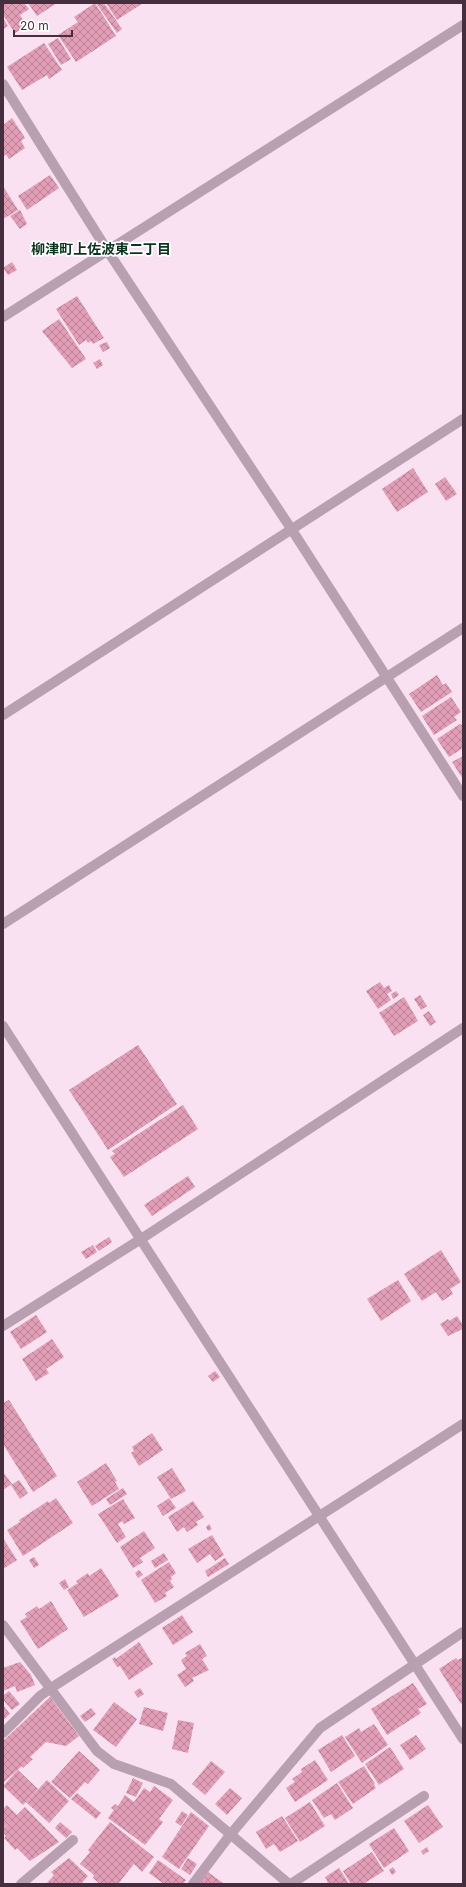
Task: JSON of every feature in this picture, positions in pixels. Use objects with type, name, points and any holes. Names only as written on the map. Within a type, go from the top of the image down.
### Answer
[{"type":"street","points":[[3,317],[463,24]]},
{"type":"street","points":[[3,84],[107,250],[292,530],[463,796]]},
{"type":"street","points":[[3,716],[463,419]]},
{"type":"street","points":[[3,924],[463,628]]},
{"type":"street","points":[[3,1026],[463,1739]]},
{"type":"street","points":[[3,1326],[141,1239],[463,1028]]},
{"type":"street","points":[[3,1733],[40,1696],[51,1688],[463,1424]]},
{"type":"street","points":[[3,1625],[97,1751],[114,1764],[171,1784],[290,1884],[424,1796]]},
{"type":"street","points":[[194,1884],[230,1835],[320,1728],[463,1632]]},
{"type":"street","points":[[21,1884],[73,1840]]},
{"type":"building","points":[[3,3],[24,3],[29,9],[20,15],[27,26],[15,33],[3,15]]},
{"type":"building","points":[[28,3],[57,3],[37,16]]},
{"type":"building","points":[[95,3],[116,36],[76,62],[58,35],[78,22],[74,17]]},
{"type":"building","points":[[96,3],[104,3],[122,29],[117,33]]},
{"type":"building","points":[[106,3],[143,3],[117,20]]},
{"type":"building","points":[[3,18],[8,26],[3,29]]},
{"type":"building","points":[[58,38],[71,59],[61,65],[48,44]]},
{"type":"building","points":[[44,43],[62,70],[49,79],[47,75],[22,90],[7,67]]},
{"type":"building","points":[[12,118],[25,138],[21,141],[25,148],[9,159],[6,154],[3,157],[3,125]]},
{"type":"building","points":[[50,175],[59,188],[27,210],[18,196]]},
{"type":"building","points":[[3,186],[18,210],[3,219]]},
{"type":"building","points":[[20,210],[27,224],[20,229],[10,216]]},
{"type":"building","points":[[12,262],[17,270],[8,275],[3,268]]},
{"type":"building","points":[[77,296],[104,338],[93,344],[91,341],[88,343],[86,340],[79,345],[56,309]]},
{"type":"building","points":[[59,319],[86,359],[72,368],[42,331]]},
{"type":"building","points":[[107,342],[110,348],[103,352],[99,345]]},
{"type":"building","points":[[100,359],[103,365],[97,369],[93,363]]},
{"type":"building","points":[[413,468],[428,492],[397,512],[382,489]]},
{"type":"building","points":[[445,477],[457,494],[446,501],[435,484]]},
{"type":"building","points":[[437,675],[443,685],[446,683],[452,692],[421,712],[409,694]]},
{"type":"building","points":[[451,697],[461,712],[454,717],[457,720],[434,735],[422,716]]},
{"type":"building","points":[[460,724],[463,724],[463,748],[449,757],[437,739]]},
{"type":"building","points":[[463,756],[463,779],[452,762]]},
{"type":"building","points":[[380,982],[384,988],[389,985],[392,991],[387,994],[391,1000],[378,1009],[366,991]]},
{"type":"building","points":[[396,991],[399,995],[393,999],[391,994]]},
{"type":"building","points":[[420,995],[427,1006],[421,1010],[414,999]]},
{"type":"building","points":[[404,997],[418,1021],[394,1036],[379,1013]]},
{"type":"building","points":[[429,1011],[436,1022],[430,1026],[423,1015]]},
{"type":"building","points":[[138,1045],[177,1104],[108,1150],[69,1090]]},
{"type":"building","points":[[183,1105],[198,1129],[124,1177],[110,1157],[115,1154],[112,1151]]},
{"type":"building","points":[[188,1176],[195,1187],[152,1216],[144,1205]]},
{"type":"building","points":[[109,1237],[112,1242],[99,1251],[95,1246]]},
{"type":"building","points":[[93,1245],[97,1252],[86,1259],[81,1252]]},
{"type":"building","points":[[441,1250],[461,1282],[450,1289],[453,1294],[442,1301],[436,1292],[422,1301],[404,1274]]},
{"type":"building","points":[[398,1280],[411,1301],[381,1321],[367,1299]]},
{"type":"building","points":[[36,1315],[47,1332],[21,1349],[10,1332]]},
{"type":"building","points":[[457,1316],[463,1325],[463,1329],[448,1336],[440,1324]]},
{"type":"building","points":[[52,1339],[64,1357],[46,1369],[49,1373],[36,1381],[22,1359]]},
{"type":"building","points":[[215,1371],[220,1377],[213,1382],[208,1376]]},
{"type":"building","points":[[9,1400],[57,1476],[33,1492],[3,1444],[3,1403]]},
{"type":"building","points":[[152,1433],[163,1450],[139,1466],[131,1453],[134,1451],[132,1447]]},
{"type":"building","points":[[106,1463],[117,1481],[115,1482],[119,1489],[92,1506],[77,1482]]},
{"type":"building","points":[[172,1468],[186,1491],[171,1499],[157,1477]]},
{"type":"building","points":[[3,1472],[12,1484],[3,1490]]},
{"type":"building","points":[[19,1480],[28,1493],[20,1499],[11,1485]]},
{"type":"building","points":[[123,1488],[127,1494],[110,1505],[106,1499]]},
{"type":"building","points":[[56,1498],[73,1523],[23,1556],[7,1530],[20,1522],[19,1520],[48,1501],[49,1503]]},
{"type":"building","points":[[169,1498],[176,1508],[163,1516],[157,1506]]},
{"type":"building","points":[[123,1499],[135,1518],[124,1524],[122,1521],[118,1524],[126,1537],[117,1543],[98,1514]]},
{"type":"building","points":[[193,1501],[204,1517],[196,1522],[198,1525],[187,1532],[184,1527],[177,1532],[168,1517]]},
{"type":"building","points":[[209,1524],[212,1529],[208,1531],[206,1527]]},
{"type":"building","points":[[144,1531],[155,1548],[140,1558],[143,1562],[133,1568],[120,1547]]},
{"type":"building","points":[[212,1535],[224,1555],[215,1561],[210,1554],[197,1563],[188,1549]]},
{"type":"building","points":[[3,1538],[17,1560],[3,1569]]},
{"type":"building","points":[[164,1553],[168,1560],[155,1568],[151,1561]]},
{"type":"building","points":[[34,1557],[39,1565],[34,1568],[29,1560]]},
{"type":"building","points":[[225,1558],[229,1564],[208,1577],[205,1571]]},
{"type":"building","points":[[169,1562],[176,1573],[171,1577],[172,1579],[170,1581],[174,1587],[165,1593],[167,1596],[155,1603],[141,1580]]},
{"type":"building","points":[[101,1568],[119,1596],[84,1617],[67,1590],[78,1583],[76,1581],[88,1573],[89,1576]]},
{"type":"building","points":[[139,1570],[143,1575],[138,1578],[135,1573]]},
{"type":"building","points":[[65,1579],[69,1587],[64,1590],[59,1583]]},
{"type":"building","points":[[51,1601],[68,1629],[38,1649],[20,1621],[27,1617],[25,1614],[37,1606],[39,1609]]},
{"type":"building","points":[[182,1615],[193,1632],[173,1645],[162,1628]]},
{"type":"building","points":[[139,1642],[153,1664],[129,1680],[120,1666],[117,1667],[112,1659],[115,1657],[116,1659]]},
{"type":"building","points":[[200,1644],[207,1656],[202,1659],[209,1670],[192,1678],[194,1681],[185,1687],[177,1675],[186,1669],[181,1660],[187,1656],[185,1653]]},
{"type":"building","points":[[463,1657],[463,1702],[461,1704],[439,1669],[456,1658],[458,1660]]},
{"type":"building","points":[[20,1662],[31,1675],[35,1685],[17,1692],[15,1686],[3,1691],[3,1668]]},
{"type":"building","points":[[413,1683],[427,1704],[418,1709],[421,1713],[387,1735],[371,1709]]},
{"type":"building","points":[[140,1688],[144,1694],[138,1698],[134,1692]]},
{"type":"building","points":[[9,1691],[20,1704],[12,1710],[3,1700],[3,1696]]},
{"type":"building","points":[[50,1697],[79,1736],[66,1746],[46,1742],[30,1757],[33,1759],[23,1768],[22,1766],[3,1783],[3,1741]]},
{"type":"building","points":[[114,1702],[137,1719],[116,1747],[93,1730]]},
{"type":"building","points":[[3,1705],[10,1714],[3,1720]]},
{"type":"building","points":[[144,1707],[168,1713],[163,1731],[139,1724]]},
{"type":"building","points":[[91,1708],[96,1714],[85,1722],[80,1716]]},
{"type":"building","points":[[178,1720],[194,1723],[188,1753],[172,1749]]},
{"type":"building","points":[[374,1724],[388,1745],[362,1763],[345,1737],[359,1728],[361,1732]]},
{"type":"building","points":[[342,1735],[355,1756],[331,1772],[318,1750]]},
{"type":"building","points":[[416,1735],[426,1749],[410,1760],[400,1745]]},
{"type":"building","points":[[390,1747],[404,1769],[379,1785],[365,1764]]},
{"type":"building","points":[[79,1751],[100,1770],[88,1784],[85,1782],[70,1798],[51,1782]]},
{"type":"building","points":[[315,1760],[328,1780],[295,1802],[286,1788],[295,1782],[292,1779],[302,1772],[301,1769]]},
{"type":"building","points":[[211,1761],[225,1772],[205,1795],[192,1784]]},
{"type":"building","points":[[364,1766],[376,1788],[353,1804],[338,1782]]},
{"type":"building","points":[[18,1770],[38,1789],[23,1805],[3,1786]]},
{"type":"building","points":[[133,1778],[143,1783],[136,1797],[126,1793]]},
{"type":"building","points":[[47,1780],[69,1801],[49,1823],[26,1802]]},
{"type":"building","points":[[337,1783],[353,1808],[335,1820],[331,1814],[324,1818],[312,1800]]},
{"type":"building","points":[[154,1786],[173,1800],[159,1819],[163,1822],[145,1845],[108,1818],[114,1810],[111,1808],[115,1804],[118,1806],[125,1795],[134,1802],[144,1788],[150,1792]]},
{"type":"building","points":[[230,1788],[242,1798],[227,1815],[215,1804]]},
{"type":"building","points":[[77,1793],[101,1813],[96,1819],[71,1799]]},
{"type":"building","points":[[310,1802],[325,1826],[300,1842],[285,1818]]},
{"type":"building","points":[[7,1805],[17,1815],[25,1807],[59,1842],[30,1861],[17,1848],[15,1850],[4,1838],[6,1836],[3,1833],[3,1829],[12,1820],[3,1828],[3,1809]]},
{"type":"building","points":[[428,1805],[443,1827],[419,1843],[404,1821]]},
{"type":"building","points":[[182,1811],[188,1815],[181,1826],[175,1822]]},
{"type":"building","points":[[191,1812],[209,1826],[179,1869],[162,1857]]},
{"type":"building","points":[[282,1816],[298,1841],[280,1852],[274,1844],[266,1849],[256,1832]]},
{"type":"building","points":[[60,1822],[72,1832],[66,1838],[55,1828]]},
{"type":"building","points":[[110,1822],[154,1857],[142,1872],[134,1864],[118,1884],[100,1884],[93,1878],[94,1875],[80,1864],[90,1852],[88,1850]]},
{"type":"building","points":[[394,1828],[409,1851],[384,1868],[369,1844]]},
{"type":"building","points":[[427,1847],[429,1851],[423,1855],[421,1851]]},
{"type":"building","points":[[372,1852],[384,1871],[363,1884],[351,1884],[343,1871]]},
{"type":"building","points":[[69,1858],[88,1876],[81,1884],[46,1884],[54,1875],[51,1872]]},
{"type":"building","points":[[188,1858],[197,1864],[190,1875],[181,1869]]},
{"type":"building","points":[[158,1860],[186,1880],[183,1884],[164,1884],[149,1873]]},
{"type":"building","points":[[393,1867],[396,1872],[392,1875],[389,1870]]},
{"type":"building","points":[[339,1868],[349,1884],[325,1884],[328,1882],[325,1877]]},
{"type":"building","points":[[208,1872],[223,1883],[196,1884]]},
{"type":"district","name":"柳津町上佐波東二丁目","points":[[101,249]]}]
